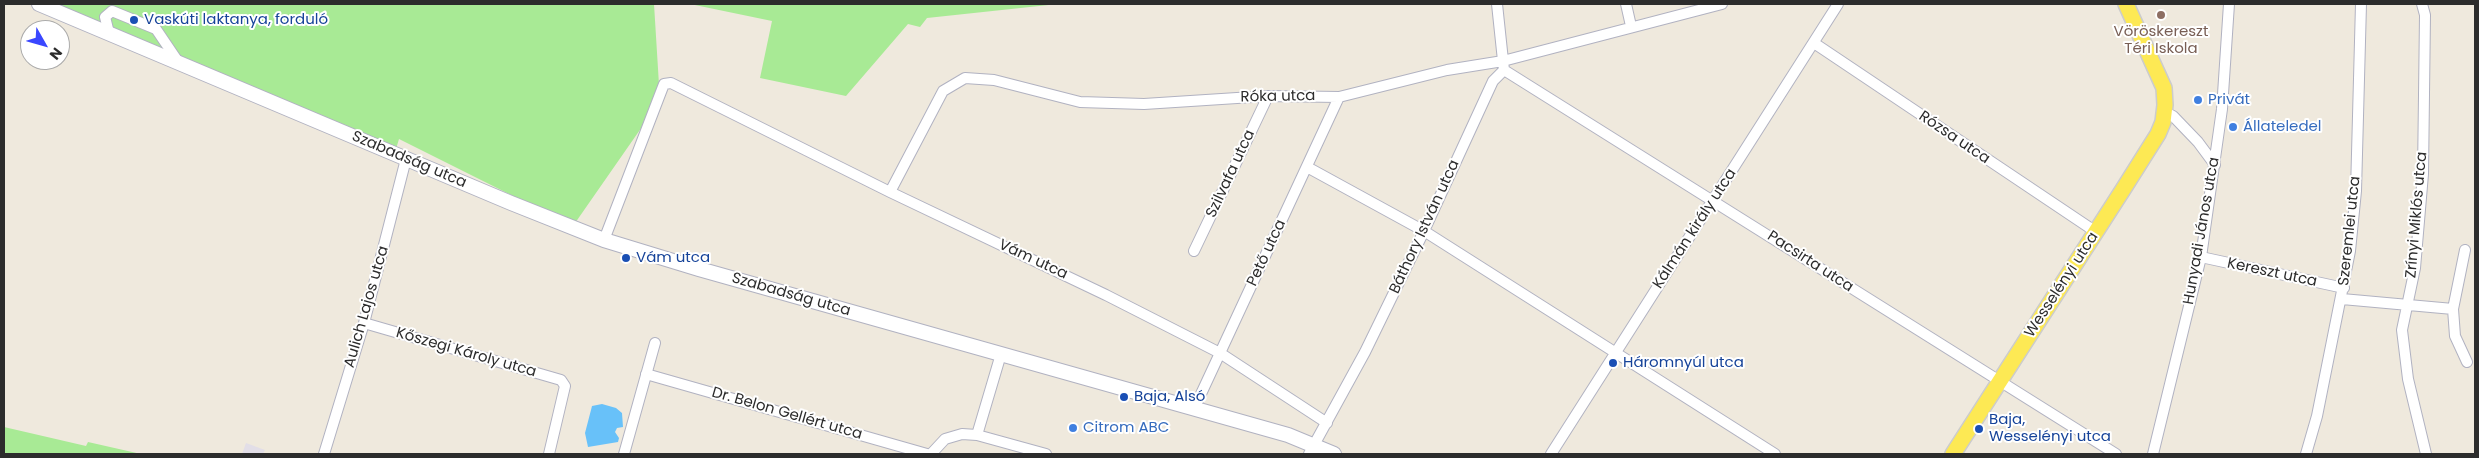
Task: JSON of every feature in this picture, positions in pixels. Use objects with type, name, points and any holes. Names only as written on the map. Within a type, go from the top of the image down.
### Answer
[{"type":"main road","name":"Szabadság utca","points":[[39,4],[406,159],[604,240],[699,269],[1194,409],[1312,449],[1334,454]]},
{"type":"main road","points":[[2126,4],[2164,88],[2165,112]]},
{"type":"main road","name":"Wesselényi utca","points":[[1953,454],[2158,134],[2165,112]]},
{"type":"street","points":[[1497,4],[1503,66]]},
{"type":"street","points":[[1626,4],[1631,26]]},
{"type":"street","name":"Róka utca","points":[[890,192],[943,92],[965,78],[994,80],[1080,102],[1144,104],[1268,96],[1339,97],[1448,70],[1503,66],[1631,26],[1722,4]]},
{"type":"street","name":"Kálmán király utca","points":[[1551,454],[1838,4]]},
{"type":"street","name":"Hunyadi János utca","points":[[2153,454],[2201,257],[2222,109],[2230,4]]},
{"type":"street","name":"Szeremlei utca","points":[[2306,454],[2342,300],[2356,191],[2361,4]]},
{"type":"street","name":"Zrínyi Miklós utca","points":[[2422,4],[2425,33],[2423,174],[2415,268],[2402,330],[2408,379],[2426,454]]},
{"type":"street","points":[[109,33],[105,17],[112,11],[156,29],[178,63]]},
{"type":"street","name":"Rózsa utca","points":[[1814,43],[2096,232]]},
{"type":"street","name":"Pacsirta utca","points":[[1503,66],[1999,383],[2116,454]]},
{"type":"street","name":"Báthory István utca","points":[[1312,449],[1424,231],[1493,81],[1503,66]]},
{"type":"street","name":"Vám utca","points":[[604,240],[664,84],[671,83],[890,192],[1106,295],[1220,353],[1327,423]]},
{"type":"street","name":"Szilvafa utca","points":[[1194,251],[1268,96]]},
{"type":"street","name":"Pető utca","points":[[1194,409],[1339,97]]},
{"type":"street","points":[[2165,112],[2173,116],[2198,142],[2214,165]]},
{"type":"street","name":"Aulich Lajos utca","points":[[324,454],[364,323],[406,159]]},
{"type":"street","points":[[1307,167],[1424,231],[1776,454]]},
{"type":"street","points":[[2465,250],[2453,309],[2455,336],[2467,362]]},
{"type":"street","name":"Kereszt utca","points":[[2201,257],[2344,288]]},
{"type":"street","points":[[2342,300],[2453,309]]},
{"type":"street","name":"Kőszegi Károly utca","points":[[364,323],[561,380],[565,386],[549,454]]},
{"type":"street","points":[[624,454],[655,343]]},
{"type":"street","points":[[977,435],[1001,354]]},
{"type":"street","name":"Dr. Belon Gellért utca","points":[[646,374],[927,454]]},
{"type":"street","points":[[931,454],[946,439],[962,434],[977,435],[1046,454]]},
{"type":"shaded area","points":[[246,443],[265,450],[263,454],[242,454]]},
{"type":"green space","points":[[48,4],[654,4],[660,101],[573,226],[399,139],[396,149]]},
{"type":"green space","points":[[690,4],[1058,4],[927,18],[920,27],[908,24],[846,96],[760,78],[772,21]]},
{"type":"green space","points":[[4,427],[86,446],[88,442],[141,454],[4,454]]},
{"type":"water","points":[[602,404],[616,408],[622,413],[623,427],[617,428],[615,432],[619,438],[618,442],[588,447],[585,433],[592,406]]},
{"type":"place","name":"Vöröskereszt Téri Iskola","points":[[2161,15]]},
{"type":"place","name":"Vaskúti laktanya, forduló","points":[[134,20]]},
{"type":"place","name":"Privát","points":[[2198,100]]},
{"type":"place","name":"Állateledel","points":[[2233,127]]},
{"type":"place","name":"Vám utca","points":[[626,258]]},
{"type":"place","name":"Háromnyúl utca","points":[[1613,363]]},
{"type":"place","name":"Baja, Alsó","points":[[1124,397]]},
{"type":"place","name":"Citrom ABC","points":[[1073,428]]},
{"type":"place","name":"Baja, Wesselényi utca","points":[[1979,429]]}]
